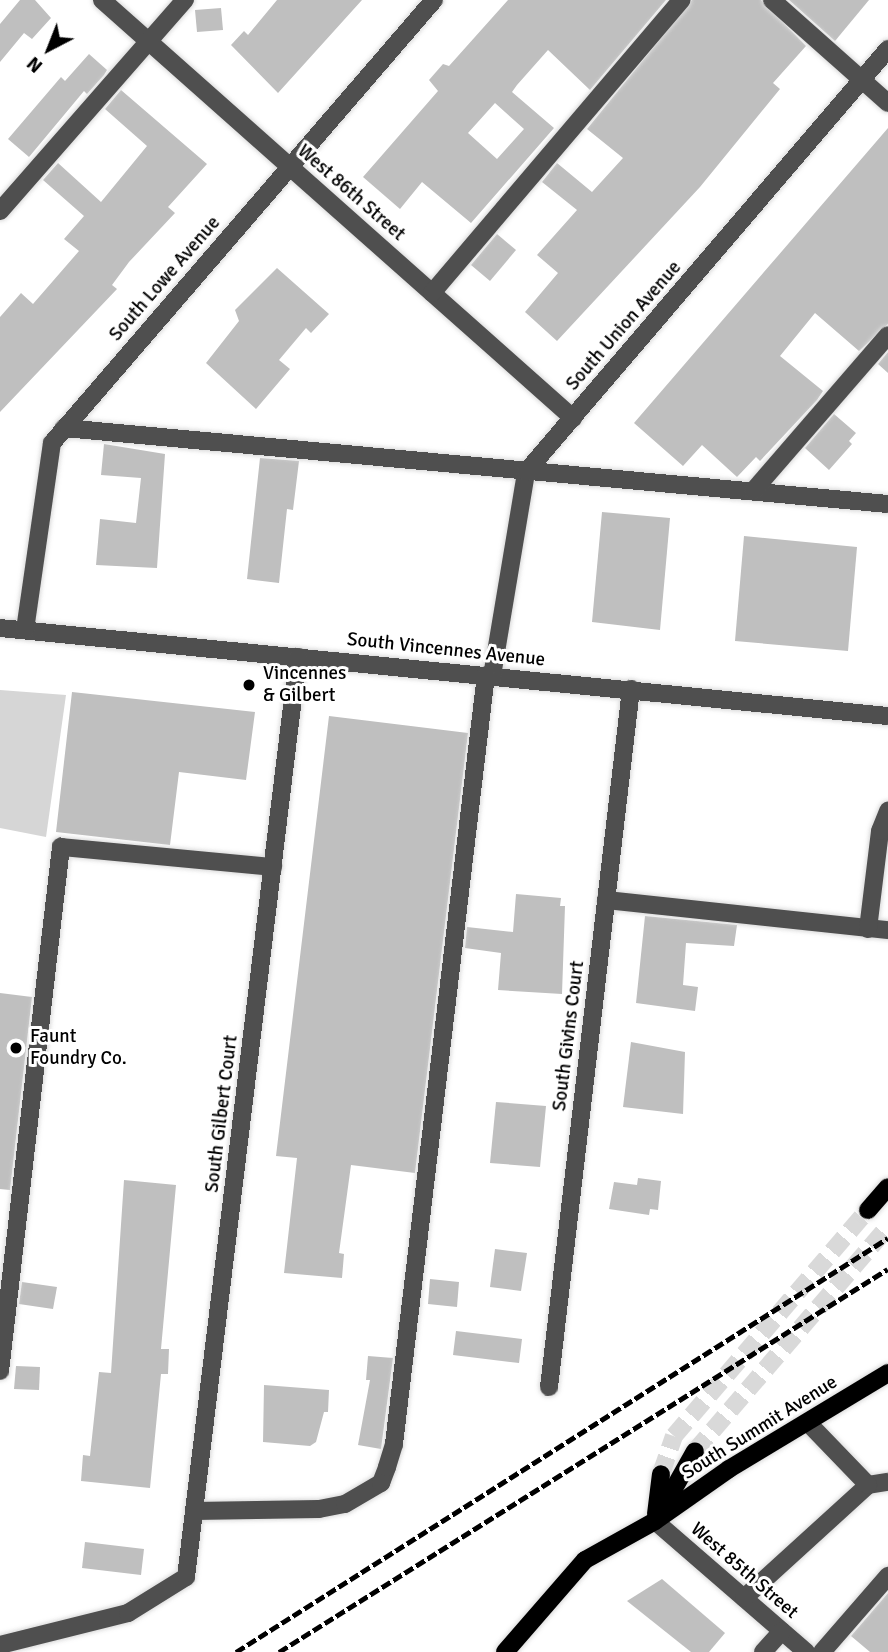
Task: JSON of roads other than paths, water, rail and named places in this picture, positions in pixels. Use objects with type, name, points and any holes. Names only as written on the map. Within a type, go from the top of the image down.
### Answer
[{"type":"main road","points":[[868,1210],[888,1187]]},
{"type":"main road","name":"South Summit Avenue","points":[[505,1652],[585,1560],[655,1521],[729,1469],[809,1424],[888,1373]]},
{"type":"main road","points":[[655,1521],[695,1451]]},
{"type":"main road","points":[[655,1521],[661,1474]]},
{"type":"street","name":"West 86th Street","points":[[102,0],[573,418]]},
{"type":"street","points":[[0,211],[185,0]]},
{"type":"street","name":"South Lowe Avenue","points":[[25,629],[52,443],[434,0]]},
{"type":"street","points":[[432,293],[681,0]]},
{"type":"street","points":[[772,0],[888,103]]},
{"type":"street","name":"South Union Avenue","points":[[526,472],[888,50]]},
{"type":"street","points":[[753,491],[888,335]]},
{"type":"street","points":[[64,428],[888,504]]},
{"type":"street","points":[[194,1511],[319,1509],[345,1504],[381,1483],[387,1467],[396,1430],[489,676],[526,472]]},
{"type":"street","name":"South Vincennes Avenue","points":[[0,628],[888,716]]},
{"type":"street","name":"South Gilbert Court","points":[[0,1645],[128,1613],[186,1577],[298,657]]},
{"type":"street","name":"South Givins Court","points":[[549,1387],[631,689]]},
{"type":"street","points":[[867,929],[880,831],[888,811]]},
{"type":"street","points":[[0,1371],[61,847],[273,867]]},
{"type":"street","points":[[606,900],[888,930]]},
{"type":"street","points":[[809,1424],[868,1485]]},
{"type":"street","points":[[744,1598],[868,1485],[888,1482]]},
{"type":"street","name":"West 85th Street","points":[[655,1521],[806,1652]]},
{"type":"street","points":[[822,1652],[888,1576]]},
{"type":"street","points":[[763,1652],[782,1631]]},
{"type":"tunnel","points":[[661,1474],[674,1436],[868,1210]]},
{"type":"tunnel","points":[[695,1451],[888,1227]]},
{"type":"railway","points":[[236,1652],[888,1238]]},
{"type":"railway","points":[[279,1652],[888,1269]]},
{"type":"place","name":"Vincennes & Gilbert","points":[[249,685]]},
{"type":"place","name":"Faunt Foundry Co.","points":[[16,1048]]}]
